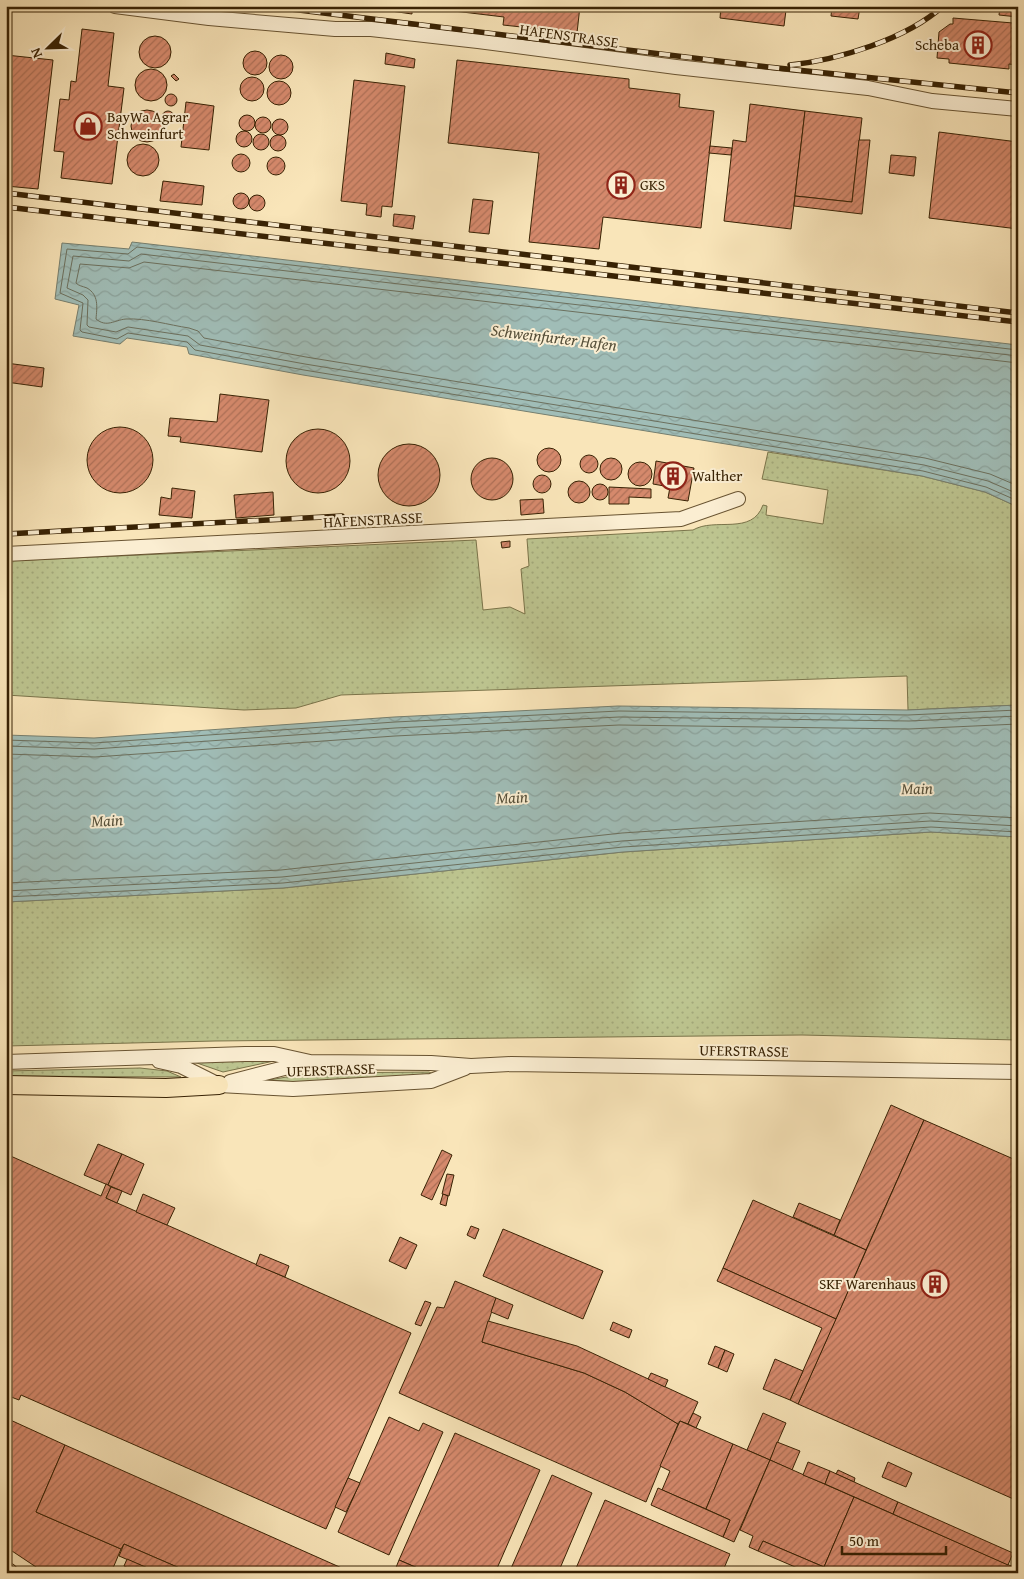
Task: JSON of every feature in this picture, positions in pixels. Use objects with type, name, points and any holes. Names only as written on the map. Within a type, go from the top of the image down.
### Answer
[{"type":"main road","points":[[6,1085],[166,1088],[219,1085]]},
{"type":"street","name":"HAFENSTRASSE","points":[[115,6],[244,21],[336,29],[370,29],[676,67],[868,88],[932,101],[1018,109]]},
{"type":"street","name":"HAFENSTRASSE","points":[[6,554],[681,520],[738,500]]},
{"type":"street","name":"UFERSTRASSE","points":[[6,1062],[147,1058],[194,1054],[274,1054],[310,1062],[431,1063],[471,1066],[511,1064],[1018,1072]]},
{"type":"street","name":"UFERSTRASSE","points":[[147,1058],[181,1066],[219,1085],[317,1089],[432,1081],[471,1066]]},
{"type":"street","name":"UFERSTRASSE","points":[[219,1085],[310,1062]]},
{"type":"green space","points":[[768,452],[922,476],[985,492],[1018,507],[1018,705],[908,710],[907,676],[341,695],[296,708],[244,710],[6,695],[6,561],[476,540],[483,610],[510,607],[525,614],[521,569],[529,566],[527,539],[693,530],[702,526],[742,523],[751,520],[758,514],[763,505],[767,506],[766,515],[823,524],[828,490],[762,479]]},
{"type":"green space","points":[[931,832],[1018,837],[1018,1040],[802,1035],[215,1041],[6,1046],[6,902],[283,888],[623,852]]},
{"type":"green space","points":[[274,1061],[223,1072],[194,1062]]},
{"type":"green space","points":[[140,1068],[167,1071],[181,1077],[6,1076],[6,1071]]},
{"type":"green space","points":[[429,1072],[433,1074],[298,1082],[269,1080],[310,1073]]},
{"type":"water","name":"Schweinfurter Hafen","points":[[132,242],[1018,345],[1018,507],[985,492],[922,476],[303,375],[189,354],[187,347],[127,338],[120,344],[73,336],[79,305],[55,299],[62,243],[129,249]]},
{"type":"water","name":"Main","points":[[1018,705],[1018,837],[931,832],[623,852],[283,888],[6,902],[6,735],[94,738],[394,717],[618,706],[908,710]]},
{"type":"building","points":[[356,6],[412,6],[412,14]]},
{"type":"building","points":[[412,6],[580,6],[577,33],[503,25],[504,17]]},
{"type":"building","points":[[721,6],[794,6],[793,11],[786,10],[784,26],[720,18]]},
{"type":"building","points":[[832,6],[860,7],[858,19],[831,16]]},
{"type":"building","points":[[1000,6],[1018,6],[1018,17],[999,15]]},
{"type":"building","name":"Scheba","points":[[953,18],[1013,23],[1012,29],[1018,29],[1018,65],[1009,64],[1009,69],[949,63],[949,59],[937,58],[939,32],[953,24]]},
{"type":"building","name":"BayWa Agrar Schweinfurt","points":[[82,29],[114,33],[108,86],[124,88],[112,184],[61,178],[64,152],[54,151],[60,99],[69,100],[71,81],[76,82]]},
{"type":"building","points":[[155,36],[161,37],[166,41],[170,46],[170,58],[166,63],[161,67],[155,68],[149,67],[144,63],[140,58],[139,52],[140,46],[144,41],[149,37]]},
{"type":"building","points":[[255,51],[263,55],[267,63],[263,71],[255,75],[247,71],[243,63],[247,55]]},
{"type":"building","points":[[386,53],[415,59],[414,68],[385,64]]},
{"type":"building","points":[[6,55],[53,60],[38,189],[6,186]]},
{"type":"building","points":[[281,55],[289,59],[293,67],[289,75],[281,79],[273,75],[269,67],[273,59]]},
{"type":"building","name":"GKS","points":[[457,60],[629,79],[629,88],[680,94],[679,107],[714,111],[701,228],[603,217],[599,249],[529,242],[539,153],[448,143]]},
{"type":"building","points":[[151,69],[157,70],[162,74],[166,79],[166,91],[162,96],[157,100],[151,101],[145,100],[140,96],[136,91],[135,85],[136,79],[140,74],[145,70]]},
{"type":"building","points":[[174,74],[179,79],[176,81],[171,76]]},
{"type":"building","points":[[252,77],[260,81],[264,89],[260,97],[252,101],[244,97],[240,89],[244,81]]},
{"type":"building","points":[[354,80],[405,86],[392,207],[382,206],[381,217],[366,215],[367,204],[341,201]]},
{"type":"building","points":[[279,81],[287,85],[291,93],[287,101],[279,105],[271,101],[267,93],[271,85]]},
{"type":"building","points":[[169,94],[173,94],[177,100],[173,106],[169,106],[165,102],[165,98]]},
{"type":"building","points":[[186,102],[214,106],[209,150],[181,147]]},
{"type":"building","points":[[750,104],[805,111],[791,229],[724,221],[733,140],[746,142]]},
{"type":"building","points":[[147,110],[153,111],[158,115],[162,120],[162,132],[158,137],[153,141],[147,142],[141,141],[136,137],[132,132],[131,126],[132,120],[136,115],[141,111]]},
{"type":"building","points":[[166,111],[170,111],[174,117],[170,123],[166,123],[162,119],[162,115]]},
{"type":"building","points":[[805,111],[862,118],[852,202],[795,196]]},
{"type":"building","points":[[247,115],[253,117],[255,123],[253,129],[247,131],[241,129],[239,123],[241,117]]},
{"type":"building","points":[[263,117],[269,119],[271,125],[269,131],[263,133],[257,131],[255,125],[257,119]]},
{"type":"building","points":[[280,119],[286,121],[288,127],[286,133],[280,135],[274,133],[272,127],[274,121]]},
{"type":"building","points":[[244,131],[250,133],[252,139],[250,145],[244,147],[238,145],[236,139],[238,133]]},
{"type":"building","points":[[939,132],[1018,142],[1018,229],[929,218]]},
{"type":"building","points":[[261,134],[267,136],[269,142],[267,148],[261,150],[255,148],[253,142],[255,136]]},
{"type":"building","points":[[278,135],[284,137],[286,143],[284,149],[278,151],[272,149],[270,143],[272,137]]},
{"type":"building","points":[[859,140],[870,140],[862,214],[794,206],[795,196],[852,202]]},
{"type":"building","points":[[143,144],[149,145],[154,149],[158,154],[158,166],[154,171],[149,175],[143,176],[137,175],[132,171],[128,166],[127,160],[128,154],[132,149],[137,145]]},
{"type":"building","points":[[710,146],[732,148],[731,155],[709,153]]},
{"type":"building","points":[[241,154],[247,157],[250,163],[247,169],[241,172],[235,169],[232,163],[235,157]]},
{"type":"building","points":[[891,155],[916,157],[914,176],[889,173]]},
{"type":"building","points":[[276,157],[282,160],[285,166],[282,172],[276,175],[270,172],[267,166],[270,160]]},
{"type":"building","points":[[163,181],[204,186],[202,205],[160,201]]},
{"type":"building","points":[[241,193],[247,195],[249,201],[247,207],[241,209],[235,207],[233,201],[235,195]]},
{"type":"building","points":[[257,195],[263,197],[265,203],[263,209],[257,211],[251,209],[249,203],[251,197]]},
{"type":"building","points":[[473,199],[493,201],[489,234],[469,232]]},
{"type":"building","points":[[394,214],[415,216],[413,229],[393,226]]},
{"type":"building","points":[[6,363],[44,368],[42,387],[6,382]]},
{"type":"building","points":[[220,394],[269,400],[262,452],[180,442],[181,437],[168,436],[170,418],[217,422]]},
{"type":"building","points":[[113,427],[127,427],[139,432],[148,441],[153,453],[151,473],[144,484],[127,493],[113,493],[101,488],[92,479],[87,467],[87,453],[92,441],[101,432]]},
{"type":"building","points":[[318,429],[336,434],[341,438],[345,443],[350,461],[345,479],[341,484],[336,488],[318,493],[300,488],[295,484],[291,479],[286,461],[291,443],[295,438],[300,434]]},
{"type":"building","points":[[403,444],[415,444],[431,453],[438,463],[440,475],[438,487],[431,497],[415,506],[403,506],[392,501],[383,492],[378,481],[378,469],[383,458],[392,449]]},
{"type":"building","points":[[549,448],[557,452],[561,460],[557,468],[549,472],[541,468],[537,460],[541,452]]},
{"type":"building","points":[[589,455],[595,458],[598,464],[595,470],[589,473],[583,470],[580,464],[583,458]]},
{"type":"building","points":[[496,458],[504,461],[510,467],[513,479],[510,491],[504,497],[488,500],[480,497],[474,491],[471,475],[474,467],[480,461]]},
{"type":"building","points":[[607,458],[615,458],[622,465],[622,473],[615,480],[607,480],[600,473],[600,465]]},
{"type":"building","name":"Walther","points":[[656,461],[694,468],[688,501],[668,498],[670,487],[653,484]]},
{"type":"building","points":[[640,462],[648,466],[652,474],[648,482],[640,486],[632,482],[628,474],[632,466]]},
{"type":"building","points":[[542,475],[548,478],[551,484],[548,490],[542,493],[536,490],[533,484],[536,478]]},
{"type":"building","points":[[575,481],[583,481],[590,488],[590,496],[583,503],[575,503],[568,496],[568,488]]},
{"type":"building","points":[[600,484],[606,486],[608,492],[606,498],[600,500],[594,498],[592,492],[594,486]]},
{"type":"building","points":[[609,487],[651,489],[651,498],[629,497],[629,504],[609,504]]},
{"type":"building","points":[[172,488],[195,491],[192,518],[159,515],[161,497],[171,499]]},
{"type":"building","points":[[273,492],[274,515],[236,518],[234,495]]},
{"type":"building","points":[[543,499],[544,513],[521,515],[520,500]]},
{"type":"building","points":[[510,541],[510,547],[502,548],[501,542]]},
{"type":"building","points":[[891,1105],[924,1120],[866,1250],[834,1235]]},
{"type":"building","name":"SKF Warenhaus","points":[[924,1120],[1018,1161],[1018,1501],[798,1404]]},
{"type":"building","points":[[98,1144],[122,1154],[108,1185],[84,1175]]},
{"type":"building","points":[[442,1150],[452,1155],[432,1200],[421,1195]]},
{"type":"building","points":[[6,1154],[101,1196],[106,1184],[111,1187],[106,1198],[411,1333],[326,1529],[21,1395],[19,1400],[6,1395]]},
{"type":"building","points":[[122,1154],[144,1164],[131,1195],[108,1185]]},
{"type":"building","points":[[447,1174],[454,1175],[449,1196],[442,1194]]},
{"type":"building","points":[[111,1187],[122,1191],[117,1203],[106,1198]]},
{"type":"building","points":[[143,1194],[175,1208],[167,1225],[136,1212]]},
{"type":"building","points":[[443,1194],[448,1196],[446,1206],[440,1204]]},
{"type":"building","points":[[753,1200],[866,1250],[836,1319],[723,1268]]},
{"type":"building","points":[[799,1203],[840,1220],[834,1235],[793,1217]]},
{"type":"building","points":[[471,1226],[479,1229],[475,1239],[467,1235]]},
{"type":"building","points":[[503,1229],[603,1271],[583,1319],[483,1276]]},
{"type":"building","points":[[400,1237],[417,1245],[406,1269],[389,1261]]},
{"type":"building","points":[[260,1254],[289,1266],[285,1277],[256,1265]]},
{"type":"building","points":[[723,1268],[836,1319],[798,1404],[790,1400],[822,1328],[717,1281]]},
{"type":"building","points":[[455,1281],[496,1298],[482,1342],[584,1373],[625,1392],[678,1424],[646,1502],[399,1393],[437,1307],[444,1308]]},
{"type":"building","points":[[496,1298],[513,1305],[508,1319],[491,1312]]},
{"type":"building","points":[[425,1301],[431,1303],[421,1326],[415,1324]]},
{"type":"building","points":[[488,1321],[577,1346],[698,1402],[688,1424],[680,1421],[678,1424],[625,1392],[584,1373],[482,1342]]},
{"type":"building","points":[[613,1322],[632,1330],[629,1338],[610,1330]]},
{"type":"building","points":[[715,1346],[725,1350],[718,1368],[708,1364]]},
{"type":"building","points":[[725,1350],[734,1354],[727,1372],[718,1368]]},
{"type":"building","points":[[775,1359],[803,1371],[790,1400],[763,1389]]},
{"type":"building","points":[[651,1373],[668,1380],[665,1387],[648,1379]]},
{"type":"building","points":[[693,1413],[701,1417],[696,1428],[688,1424]]},
{"type":"building","points":[[763,1413],[786,1423],[770,1460],[747,1450]]},
{"type":"building","points":[[389,1417],[419,1431],[423,1423],[443,1432],[389,1555],[338,1532]]},
{"type":"building","points":[[6,1418],[65,1445],[36,1512],[121,1549],[111,1573],[45,1573],[6,1547]]},
{"type":"building","points":[[680,1421],[733,1444],[706,1509],[662,1490],[670,1471],[660,1466]]},
{"type":"building","points":[[455,1433],[540,1470],[495,1573],[429,1573],[399,1560]]},
{"type":"building","points":[[777,1442],[800,1451],[792,1470],[770,1460]]},
{"type":"building","points":[[733,1444],[770,1460],[734,1542],[723,1537],[730,1520],[706,1509]]},
{"type":"building","points":[[65,1445],[353,1573],[191,1573],[124,1544],[121,1549],[36,1512]]},
{"type":"building","points":[[770,1460],[854,1497],[824,1567],[763,1541],[758,1551],[749,1547],[753,1536],[740,1530]]},
{"type":"building","points":[[808,1462],[830,1471],[825,1484],[803,1475]]},
{"type":"building","points":[[888,1462],[912,1473],[906,1487],[882,1477]]},
{"type":"building","points":[[838,1470],[855,1478],[854,1482],[836,1474]]},
{"type":"building","points":[[830,1471],[898,1502],[893,1514],[825,1484]]},
{"type":"building","points":[[552,1475],[592,1493],[558,1573],[509,1573]]},
{"type":"building","points":[[348,1478],[360,1483],[346,1512],[335,1507]]},
{"type":"building","points":[[658,1488],[730,1520],[723,1537],[651,1505]]},
{"type":"building","points":[[854,1497],[1018,1569],[1018,1573],[837,1573],[824,1567]]},
{"type":"building","points":[[605,1500],[730,1554],[722,1573],[574,1573]]},
{"type":"building","points":[[898,1502],[1013,1553],[1008,1565],[893,1514]]},
{"type":"building","points":[[763,1541],[837,1573],[809,1573],[758,1551]]},
{"type":"building","points":[[124,1544],[191,1573],[159,1573],[119,1556]]},
{"type":"building","points":[[127,1559],[159,1573],[139,1573],[124,1566]]},
{"type":"building","points":[[399,1560],[429,1573],[401,1573],[395,1570]]},
{"type":"railway","points":[[266,6],[768,67],[1018,93]]},
{"type":"railway","points":[[790,65],[829,58],[871,46],[911,28],[943,6]]},
{"type":"railway","points":[[6,193],[1018,313]]},
{"type":"railway","points":[[6,207],[1018,322]]},
{"type":"railway","points":[[6,534],[342,516]]},
{"type":"place","name":"Scheba","points":[[978,45]]},
{"type":"place","name":"BayWa Agrar Schweinfurt","points":[[88,126]]},
{"type":"place","name":"GKS","points":[[621,185]]},
{"type":"place","name":"Walther","points":[[673,476]]},
{"type":"place","name":"SKF Warenhaus","points":[[935,1284]]}]
